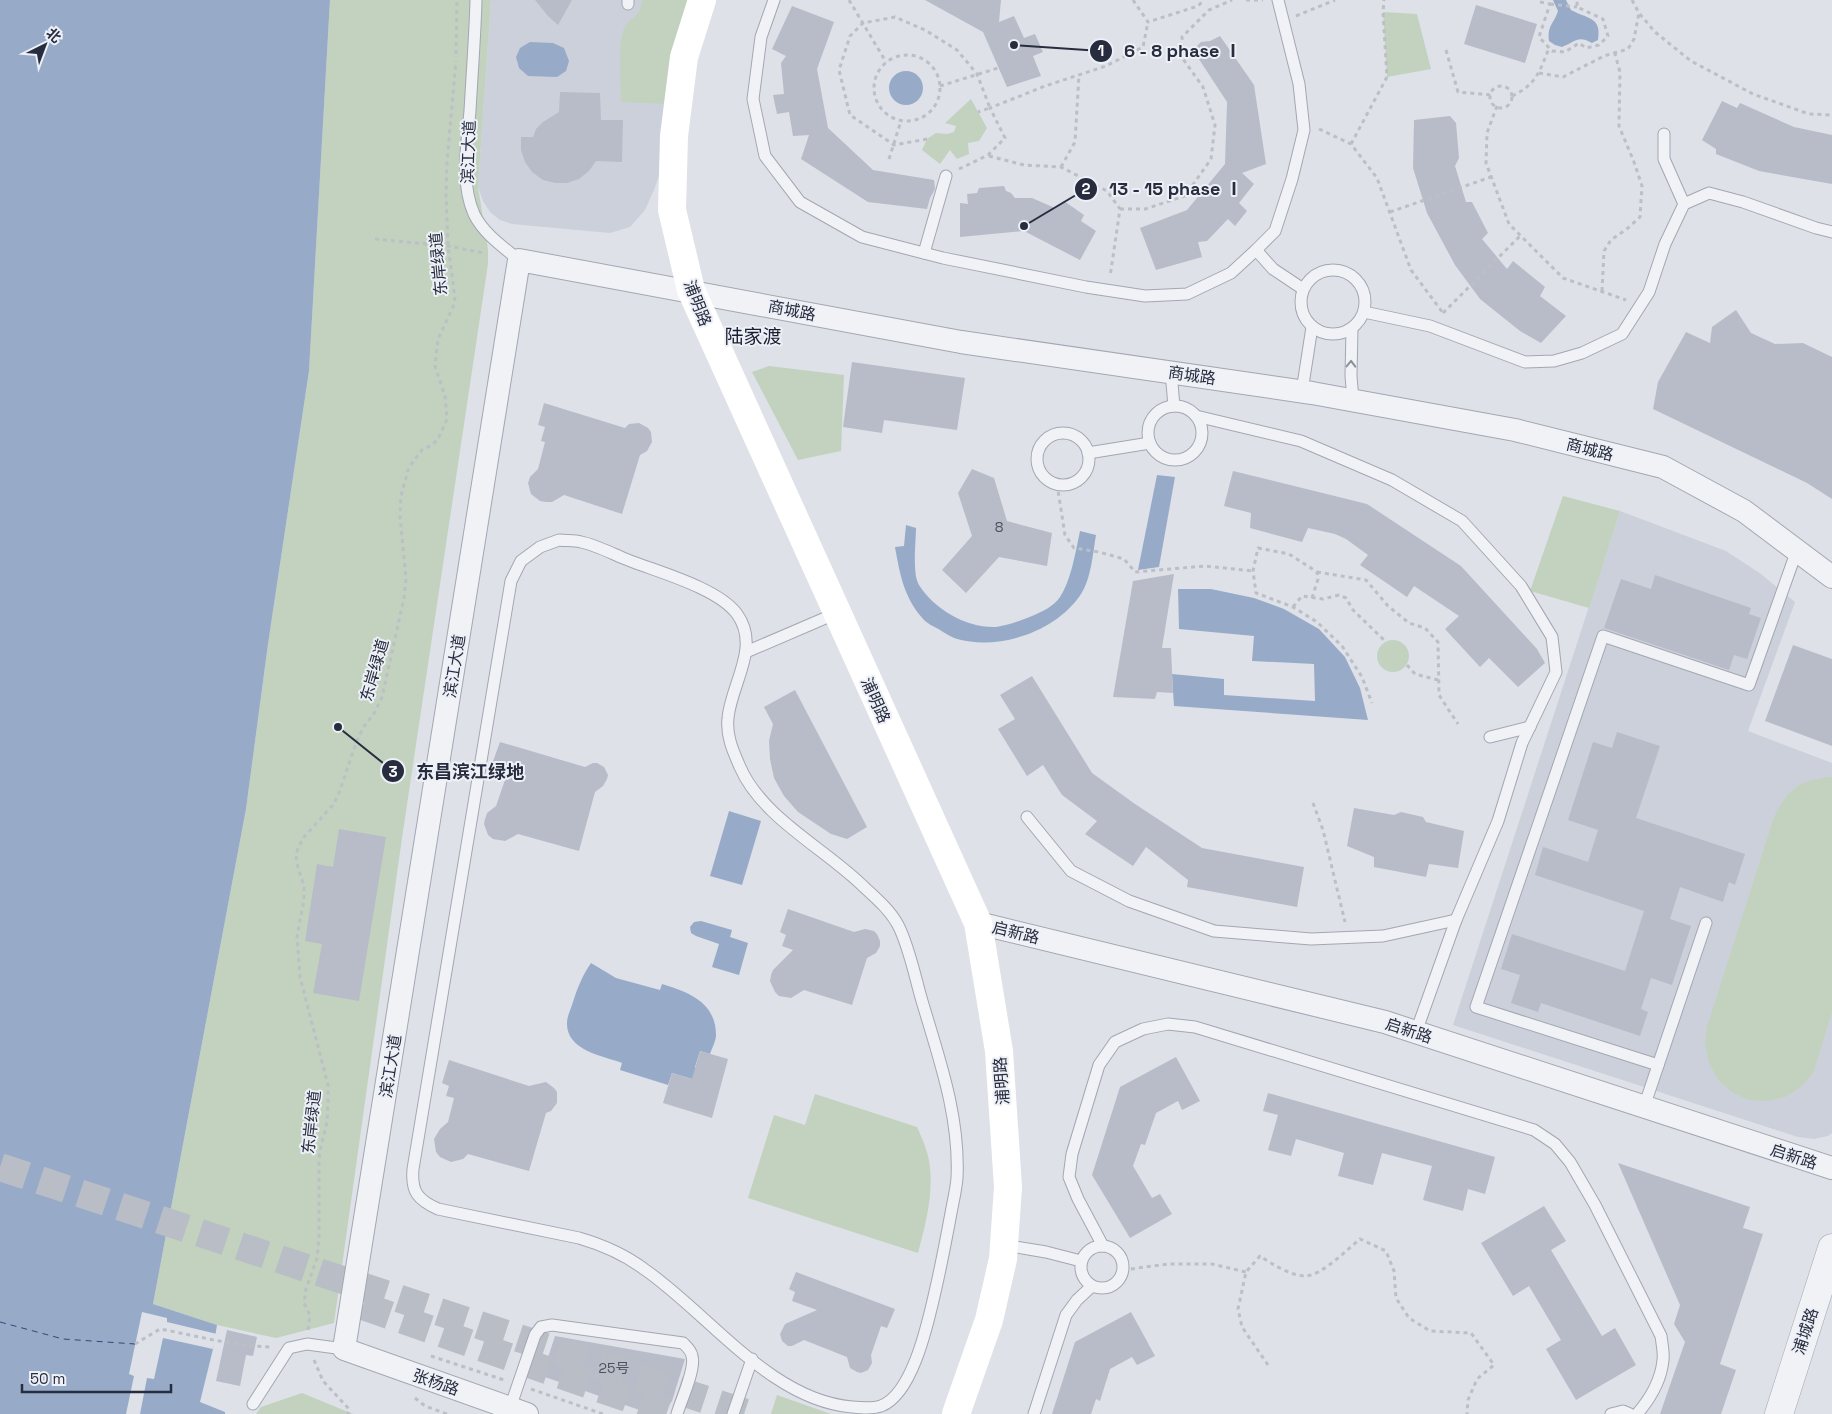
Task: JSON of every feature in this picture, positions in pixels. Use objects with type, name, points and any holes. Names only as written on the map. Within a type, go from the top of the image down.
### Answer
[{"type":"main road","name":"浦明路","points":[[702,0],[684,57],[674,136],[672,210],[691,290],[978,923],[999,1051],[1008,1186],[1003,1259],[988,1320],[956,1414]]},
{"type":"street","name":"商城路","points":[[519,260],[691,290],[961,342],[1302,391],[1515,430],[1663,467],[1744,511],[1832,577]]},
{"type":"street","name":"滨江大道","points":[[344,1349],[519,260]]},
{"type":"street","name":"启新路","points":[[978,923],[1385,1022],[1832,1168]]},
{"type":"street","name":"浦城路","points":[[1779,1414],[1832,1248]]},
{"type":"street","name":"张杨路","points":[[344,1349],[518,1411]]},
{"type":"lane","name":"滨江大道","points":[[476,0],[467,157],[467,193],[479,222],[519,260]]},
{"type":"lane","points":[[774,0],[761,37],[753,99],[765,156],[800,202],[862,238],[924,253],[1145,296],[1187,294],[1231,273],[1275,231],[1292,179],[1304,130],[1299,84],[1278,0]]},
{"type":"lane","points":[[1664,134],[1664,159],[1684,204]]},
{"type":"lane","points":[[924,253],[946,176]]},
{"type":"lane","points":[[1364,312],[1430,326],[1525,362],[1554,361],[1582,352],[1622,334],[1649,292],[1665,244],[1684,204],[1709,193],[1743,202],[1832,232]]},
{"type":"lane","points":[[1256,250],[1273,269],[1303,289]]},
{"type":"lane","points":[[1339,270],[1349,274],[1363,290],[1364,312],[1352,328],[1342,333],[1322,332],[1312,327],[1306,319],[1300,299],[1303,289],[1317,273],[1339,270]]},
{"type":"lane","points":[[1302,391],[1312,327]]},
{"type":"lane","points":[[1352,328],[1351,376],[1353,400]]},
{"type":"lane","points":[[1171,372],[1174,406]]},
{"type":"lane","points":[[1174,406],[1190,410],[1196,416],[1202,433],[1196,450],[1180,460],[1170,460],[1154,451],[1148,434],[1152,417],[1166,407],[1174,406]]},
{"type":"lane","points":[[1196,416],[1301,441],[1392,480],[1462,521],[1521,586],[1552,637],[1556,672],[1522,743],[1498,821],[1456,920],[1416,1032]]},
{"type":"lane","points":[[1064,433],[1079,439],[1088,453],[1089,462],[1082,477],[1066,485],[1057,484],[1049,481],[1042,475],[1038,467],[1038,450],[1048,437],[1064,433]]},
{"type":"lane","points":[[1088,453],[1150,443]]},
{"type":"lane","points":[[559,540],[581,542],[699,588],[728,604],[740,617],[746,633],[746,652],[728,716],[731,746],[742,773],[759,797],[785,822],[853,876],[888,910],[898,926],[915,976],[947,1086],[956,1134],[957,1180],[943,1259],[924,1335],[912,1366],[898,1394],[883,1405],[867,1409],[840,1406],[812,1399],[775,1377],[700,1317],[661,1281],[622,1254],[579,1238],[438,1209],[425,1203],[416,1194],[412,1181],[511,581],[521,561],[540,547],[559,540]]},
{"type":"lane","points":[[1658,1065],[1476,1008],[1603,636],[1749,685],[1797,550]]},
{"type":"lane","points":[[746,652],[837,612]]},
{"type":"lane","points":[[1490,737],[1530,728]]},
{"type":"lane","points":[[1027,817],[1071,871],[1129,902],[1214,931],[1311,939],[1383,936],[1456,920]]},
{"type":"lane","points":[[1644,1107],[1706,923]]},
{"type":"lane","points":[[1103,1246],[1078,1199],[1069,1177],[1072,1154],[1099,1065],[1115,1042],[1143,1029],[1168,1024],[1195,1027],[1534,1130],[1555,1144],[1570,1162],[1595,1205],[1661,1336],[1663,1360],[1658,1381],[1649,1400],[1636,1414]]},
{"type":"lane","points":[[1004,1245],[1046,1252],[1081,1261]]},
{"type":"lane","points":[[1096,1246],[1103,1246],[1110,1247],[1120,1256],[1123,1270],[1121,1277],[1112,1286],[1098,1289],[1086,1282],[1082,1276],[1081,1261],[1089,1250],[1096,1246]]},
{"type":"lane","points":[[1034,1414],[1066,1316],[1077,1300],[1092,1286]]},
{"type":"lane","points":[[518,1411],[535,1335],[542,1328],[552,1325],[682,1343],[692,1355],[693,1364],[677,1414]]},
{"type":"lane","points":[[253,1404],[289,1348],[307,1344],[344,1349]]},
{"type":"lane","points":[[732,1414],[752,1359]]},
{"type":"lane","points":[[1611,1414],[1623,1412],[1630,1414]]},
{"type":"path","name":"东岸绿道","points":[[307,1344],[310,1315],[304,1303],[306,1289],[317,1258],[320,1238],[319,1162],[327,1122],[328,1085],[300,977],[297,936],[304,900],[304,886],[296,861],[297,851],[303,838],[332,806],[338,796],[356,742],[382,697],[404,598],[406,579],[400,516],[401,496],[410,466],[422,450],[432,445],[438,439],[447,419],[445,396],[435,366],[438,339],[453,307],[455,298],[448,246],[446,162],[456,58],[457,0]]},
{"type":"path","points":[[849,0],[886,62]]},
{"type":"path","points":[[978,112],[1045,86],[1106,66],[1143,47],[1148,22],[1134,0]]},
{"type":"path","points":[[1148,22],[1198,6],[1204,0]]},
{"type":"path","points":[[1120,209],[1144,209],[1184,196],[1211,159],[1215,125],[1203,87],[1183,59],[1182,37],[1209,10],[1232,0]]},
{"type":"path","points":[[1283,19],[1302,14],[1335,0]]},
{"type":"path","points":[[1351,144],[1386,77],[1384,0]]},
{"type":"path","points":[[1577,0],[1577,7]]},
{"type":"path","points":[[1632,0],[1639,13],[1654,32],[1691,61],[1752,94],[1809,114],[1832,115]]},
{"type":"path","points":[[1540,2],[1577,7],[1603,19],[1608,36],[1599,46],[1586,48],[1578,43],[1565,52],[1552,51],[1539,37],[1550,4]]},
{"type":"path","points":[[1539,73],[1563,77],[1604,56],[1628,49],[1634,39],[1639,13]]},
{"type":"path","points":[[927,139],[894,145],[850,115],[839,70],[850,36],[863,23],[895,18],[926,30],[957,50],[977,74],[990,108],[1005,138],[988,156],[959,170],[952,163]]},
{"type":"path","points":[[1512,96],[1510,90],[1500,86],[1494,89],[1491,95],[1492,102],[1497,106],[1507,106],[1512,96],[1522,92],[1533,82],[1539,73],[1549,48]]},
{"type":"path","points":[[1446,50],[1458,92],[1491,95]]},
{"type":"path","points":[[1602,291],[1604,251],[1611,240],[1628,228],[1640,216],[1642,204],[1642,186],[1619,126],[1620,72],[1615,54]]},
{"type":"path","points":[[915,56],[924,60],[938,76],[940,86],[936,105],[921,119],[911,122],[901,121],[886,114],[876,102],[874,80],[886,62],[895,57],[915,56]]},
{"type":"path","points":[[940,86],[998,68]]},
{"type":"path","points":[[1061,167],[1076,142],[1078,75]]},
{"type":"path","points":[[1497,106],[1487,133],[1486,163],[1509,224],[1563,278],[1641,305]]},
{"type":"path","points":[[888,159],[901,121]]},
{"type":"path","points":[[1304,130],[1322,129],[1351,144],[1377,178],[1411,270],[1443,313]]},
{"type":"path","points":[[988,156],[1024,165],[1061,167],[1107,191],[1120,209],[1108,290]]},
{"type":"path","points":[[1390,212],[1491,177]]},
{"type":"path","points":[[1430,326],[1521,235]]},
{"type":"path","points":[[375,240],[448,246]]},
{"type":"path","points":[[1057,484],[1065,535],[1074,548],[1124,559],[1135,572],[1205,566],[1252,571]]},
{"type":"path","points":[[1372,703],[1362,677],[1342,646],[1317,622],[1293,607],[1256,593],[1252,571],[1258,548],[1289,554],[1317,572],[1366,580],[1388,606],[1409,622],[1425,628],[1438,642],[1439,696],[1458,724]]},
{"type":"path","points":[[1312,598],[1318,579],[1317,572]]},
{"type":"path","points":[[1293,607],[1302,596],[1323,599],[1339,595],[1346,598],[1353,610],[1386,641]]},
{"type":"path","points":[[1407,665],[1415,674],[1438,680]]},
{"type":"path","points":[[1313,803],[1323,830],[1348,937]]},
{"type":"path","points":[[1268,1365],[1242,1327],[1238,1309],[1246,1272],[1260,1256],[1281,1269],[1306,1276],[1326,1267],[1360,1239],[1386,1251],[1394,1271],[1396,1298],[1409,1318],[1430,1331],[1471,1333],[1494,1365],[1477,1378],[1468,1400],[1466,1414]]},
{"type":"path","points":[[1123,1270],[1168,1264],[1212,1264],[1246,1272]]},
{"type":"path","points":[[135,1344],[160,1329],[255,1347],[289,1348]]},
{"type":"path","points":[[307,1344],[324,1381],[349,1409],[348,1414]]},
{"type":"shaded area","points":[[491,0],[692,0],[662,167],[645,210],[630,227],[610,233],[512,224],[500,220],[490,212],[483,201],[478,187]]},
{"type":"shaded area","points":[[1620,511],[1726,551],[1761,574],[1795,602],[1748,731],[1832,763],[1832,1133],[1828,1136],[1814,1139],[1798,1137],[1453,1025]]},
{"type":"green space","points":[[330,0],[491,0],[478,187],[488,249],[488,264],[402,838],[334,1323],[276,1338],[217,1325],[153,1304],[246,809],[268,644],[309,371]]},
{"type":"green space","points":[[642,0],[692,0],[669,104],[621,102],[621,38],[625,27],[637,14]]},
{"type":"green space","points":[[1383,12],[1417,14],[1431,69],[1387,77]]},
{"type":"green space","points":[[971,99],[987,128],[979,141],[968,143],[969,154],[957,159],[950,150],[940,164],[922,150],[927,139],[936,133],[947,134],[954,132],[956,126],[945,123]]},
{"type":"green space","points":[[769,366],[844,375],[841,451],[798,460],[752,372]]},
{"type":"green space","points":[[1563,496],[1620,511],[1589,608],[1530,591]]},
{"type":"green space","points":[[1393,640],[1405,644],[1409,656],[1405,668],[1393,672],[1381,668],[1377,656],[1381,644]]},
{"type":"green space","points":[[1832,777],[1832,1012],[1813,1073],[1801,1087],[1785,1097],[1767,1101],[1749,1100],[1732,1092],[1718,1080],[1709,1063],[1705,1045],[1707,1027],[1774,817],[1779,807],[1790,792],[1803,783]]},
{"type":"green space","points":[[815,1094],[917,1127],[927,1152],[931,1179],[928,1211],[918,1253],[748,1198],[774,1115],[805,1125]]},
{"type":"green space","points":[[302,1393],[353,1414],[256,1414],[261,1407]]},
{"type":"green space","points":[[777,1395],[831,1414],[771,1414]]},
{"type":"water","points":[[0,0],[330,0],[309,371],[268,644],[246,809],[153,1304],[217,1325],[200,1402],[225,1412],[225,1414],[0,1414]]},
{"type":"water","points":[[1553,0],[1566,0],[1571,10],[1596,23],[1599,32],[1598,40],[1592,43],[1580,39],[1562,47],[1549,41],[1550,28],[1558,11]]},
{"type":"water","points":[[530,42],[553,43],[564,48],[569,61],[566,71],[557,77],[528,76],[519,68],[516,57],[520,48]]},
{"type":"water","points":[[906,71],[913,72],[918,76],[922,81],[922,95],[918,100],[913,104],[906,105],[899,104],[894,100],[890,95],[889,88],[890,81],[894,76],[899,72]]},
{"type":"water","points":[[1157,475],[1175,477],[1159,567],[1138,570]]},
{"type":"water","points":[[906,525],[916,528],[916,573],[919,585],[925,594],[942,609],[962,620],[973,624],[996,627],[1032,616],[1054,603],[1060,597],[1067,583],[1080,531],[1096,535],[1087,581],[1081,594],[1071,607],[1043,628],[1026,635],[1009,640],[974,642],[955,638],[924,620],[907,595],[895,547],[904,546]]},
{"type":"water","points":[[1178,589],[1211,589],[1254,598],[1284,609],[1319,629],[1345,657],[1360,688],[1368,720],[1174,706],[1172,674],[1224,679],[1224,695],[1315,701],[1314,664],[1252,661],[1254,636],[1179,629]]},
{"type":"water","points":[[729,811],[761,821],[742,885],[710,876]]},
{"type":"water","points":[[701,921],[732,930],[730,937],[748,943],[739,975],[712,967],[719,944],[691,933],[690,927],[694,922]]},
{"type":"water","points":[[591,963],[616,978],[660,990],[662,984],[681,991],[691,995],[706,1006],[715,1024],[716,1035],[710,1054],[700,1051],[695,1067],[702,1082],[672,1073],[668,1085],[620,1070],[622,1063],[587,1050],[572,1040],[568,1032],[568,1018],[580,983]]},
{"type":"pier","points":[[142,1312],[167,1318],[167,1322],[217,1334],[213,1349],[163,1338],[154,1379],[147,1378],[140,1414],[126,1414],[134,1376],[129,1374]]},
{"type":"building","points":[[535,0],[572,0],[558,25]]},
{"type":"building","points":[[925,0],[1001,0],[999,22],[1014,16],[1024,38],[1035,34],[1043,52],[1033,56],[1041,76],[1007,87],[983,32]]},
{"type":"building","points":[[1476,5],[1537,24],[1525,63],[1464,44]]},
{"type":"building","points":[[792,6],[834,22],[817,69],[828,128],[873,170],[934,180],[935,189],[927,209],[868,202],[801,159],[809,135],[793,136],[789,112],[777,114],[773,95],[784,94],[781,63],[786,56],[772,49]]},
{"type":"building","points":[[1220,36],[1254,85],[1266,164],[1242,173],[1254,184],[1239,203],[1247,211],[1235,226],[1228,219],[1207,241],[1198,242],[1202,257],[1156,270],[1140,228],[1187,210],[1225,164],[1227,102],[1193,50],[1201,42],[1210,41]]},
{"type":"building","points":[[560,92],[600,93],[601,120],[623,120],[622,162],[596,161],[589,171],[579,179],[567,183],[543,180],[532,172],[525,162],[521,150],[521,137],[533,137],[536,129],[543,122],[559,112]]},
{"type":"building","points":[[1722,101],[1737,108],[1740,103],[1794,127],[1832,135],[1832,184],[1759,171],[1716,154],[1716,149],[1702,140]]},
{"type":"building","points":[[1450,116],[1456,123],[1459,158],[1455,166],[1466,202],[1472,202],[1488,233],[1482,239],[1507,269],[1513,261],[1545,287],[1540,296],[1566,316],[1541,343],[1520,331],[1480,299],[1455,265],[1427,213],[1413,168],[1414,120]]},
{"type":"building","points":[[1004,186],[1006,191],[1015,198],[1032,198],[1055,208],[1064,201],[1084,215],[1081,221],[1096,231],[1080,260],[1024,231],[960,237],[960,203],[968,204],[967,194],[977,193],[979,188]]},
{"type":"building","points":[[1736,310],[1751,333],[1775,344],[1803,343],[1832,357],[1832,499],[1807,483],[1653,409],[1658,382],[1686,332],[1710,343],[1712,327]]},
{"type":"building","points":[[852,362],[965,378],[957,430],[884,420],[882,433],[843,427]]},
{"type":"building","points":[[544,403],[625,428],[629,424],[639,423],[651,432],[652,442],[647,451],[640,455],[622,514],[564,495],[552,502],[546,502],[540,501],[531,494],[528,483],[530,477],[538,469],[545,442],[541,441],[545,427],[538,425]]},
{"type":"building","points":[[972,469],[994,478],[1007,521],[1052,533],[1047,566],[999,557],[966,593],[942,570],[972,536],[958,493]]},
{"type":"building","points":[[1233,471],[1367,504],[1461,566],[1537,649],[1545,663],[1518,687],[1489,658],[1480,667],[1445,629],[1459,616],[1414,586],[1407,597],[1360,565],[1368,555],[1346,539],[1335,534],[1308,528],[1302,542],[1250,528],[1251,513],[1224,506]]},
{"type":"building","points":[[1174,574],[1162,648],[1171,648],[1173,693],[1157,692],[1155,699],[1113,697],[1133,581]]},
{"type":"building","points":[[1655,575],[1751,608],[1749,614],[1761,618],[1747,659],[1734,655],[1729,670],[1604,628],[1621,579],[1651,589]]},
{"type":"building","points":[[1793,645],[1832,659],[1832,746],[1765,721]]},
{"type":"building","points":[[1032,676],[1092,773],[1135,804],[1202,848],[1304,867],[1297,907],[1187,887],[1188,880],[1146,847],[1133,866],[1085,834],[1097,821],[1062,795],[1043,765],[1027,776],[998,729],[1015,719],[1000,695]]},
{"type":"building","points":[[795,690],[867,827],[847,839],[831,834],[798,812],[784,796],[774,778],[769,741],[773,724],[764,707]]},
{"type":"building","points":[[1617,732],[1660,746],[1636,818],[1745,854],[1735,885],[1729,882],[1723,902],[1680,887],[1670,919],[1691,926],[1672,985],[1651,978],[1641,1009],[1648,1012],[1640,1036],[1541,1003],[1538,1012],[1511,1003],[1520,975],[1501,969],[1512,934],[1625,971],[1644,911],[1535,875],[1543,847],[1588,862],[1598,830],[1568,820],[1593,742],[1612,748]]},
{"type":"building","points":[[500,742],[585,767],[597,763],[604,767],[608,775],[607,779],[603,786],[595,792],[579,851],[518,834],[505,841],[493,839],[488,835],[484,824],[485,819],[487,813],[496,806],[505,780],[497,777],[500,767],[492,764]]},
{"type":"building","points":[[1354,808],[1394,815],[1401,812],[1423,817],[1426,822],[1464,831],[1458,868],[1429,864],[1426,877],[1374,867],[1374,857],[1347,846]]},
{"type":"building","points":[[339,829],[386,837],[359,1001],[313,993],[322,944],[305,941],[317,864],[333,867]]},
{"type":"building","points":[[788,909],[854,932],[865,929],[874,931],[877,934],[880,946],[876,953],[867,958],[852,1005],[804,990],[791,998],[779,996],[775,992],[770,981],[773,970],[793,950],[782,946],[786,935],[780,932]]},
{"type":"building","points":[[700,1051],[728,1059],[712,1118],[663,1103],[672,1073],[692,1079]]},
{"type":"building","points":[[1176,1057],[1200,1101],[1182,1110],[1178,1101],[1156,1113],[1145,1145],[1141,1144],[1133,1166],[1152,1198],[1160,1194],[1172,1214],[1130,1238],[1092,1175],[1120,1087]]},
{"type":"building","points":[[449,1060],[529,1086],[546,1082],[557,1092],[557,1103],[551,1111],[546,1113],[529,1171],[468,1154],[463,1159],[451,1162],[440,1157],[436,1152],[434,1139],[440,1129],[448,1122],[454,1098],[446,1096],[449,1086],[442,1083]]},
{"type":"building","points":[[1268,1093],[1495,1157],[1485,1194],[1468,1189],[1463,1211],[1423,1200],[1432,1166],[1382,1153],[1373,1185],[1338,1176],[1344,1153],[1296,1139],[1291,1156],[1268,1150],[1278,1115],[1263,1111]]},
{"type":"building","points":[[1618,1163],[1750,1207],[1743,1228],[1763,1234],[1720,1364],[1736,1370],[1721,1414],[1660,1414],[1685,1342],[1674,1324],[1680,1305]]},
{"type":"building","points":[[1544,1206],[1566,1241],[1551,1250],[1602,1336],[1615,1328],[1636,1365],[1576,1400],[1546,1349],[1561,1340],[1529,1286],[1513,1296],[1481,1243]]},
{"type":"building","points":[[796,1272],[895,1309],[887,1328],[881,1326],[871,1355],[872,1363],[868,1370],[861,1373],[857,1372],[850,1368],[847,1357],[804,1340],[792,1346],[788,1346],[782,1341],[780,1334],[785,1324],[817,1310],[792,1301],[795,1292],[789,1289]]},
{"type":"building","points":[[1131,1312],[1155,1356],[1137,1365],[1132,1357],[1110,1369],[1100,1401],[1096,1399],[1091,1414],[1052,1414],[1075,1342]]},
{"type":"building","points":[[227,1330],[257,1337],[253,1356],[246,1355],[240,1386],[216,1381]]},
{"type":"building","points":[[555,1336],[685,1359],[672,1401],[662,1411],[648,1413],[542,1376]]},
{"type":"ferry route","points":[[0,1322],[63,1339],[135,1344]]},
{"type":"tunnel","points":[[0,1167],[749,1414]]},
{"type":"tunnel","points":[[363,1306],[673,1414]]},
{"type":"place","name":"6 - 8 phase Ⅰ","points":[[1014,45]]},
{"type":"place","name":"13 - 15 phase Ⅰ","points":[[1024,226]]},
{"type":"place","name":"东昌滨江绿地","points":[[338,727]]},
{"type":"district","name":"陆家渡","points":[[753,336]]}]
